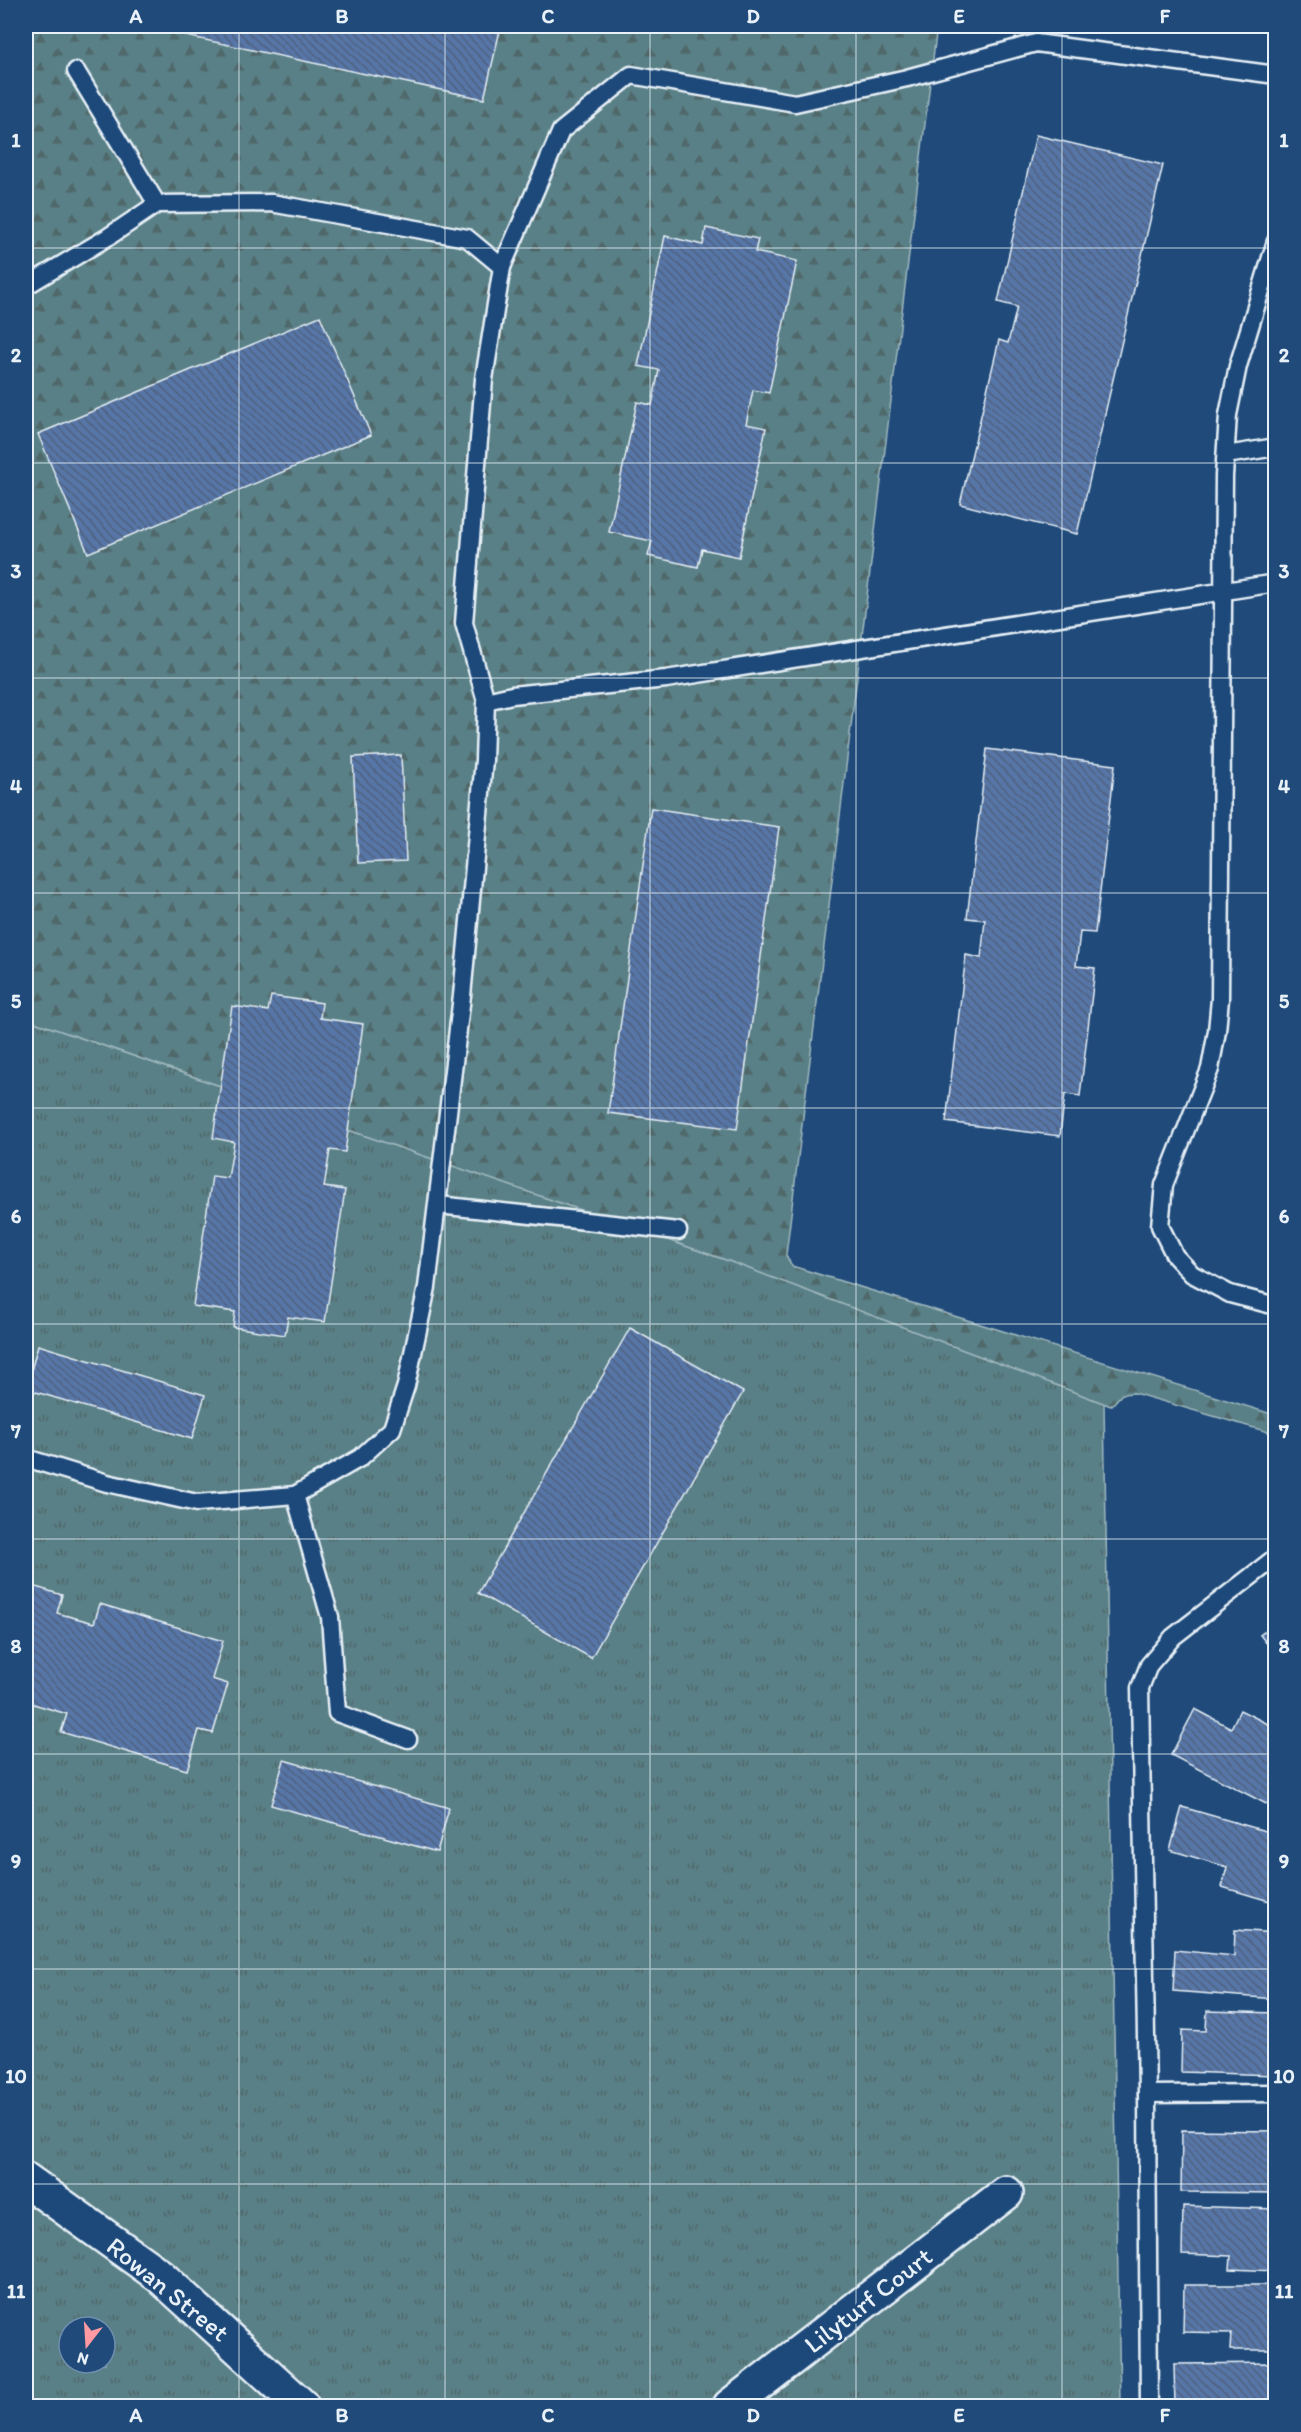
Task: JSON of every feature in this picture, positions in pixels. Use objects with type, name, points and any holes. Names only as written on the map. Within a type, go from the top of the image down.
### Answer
[{"type":"street","name":"Rowan Street","points":[[26,2180],[160,2276],[302,2406]]},
{"type":"street","name":"Lilyturf Court","points":[[730,2406],[1006,2193]]},
{"type":"lane","points":[[26,1458],[107,1482],[196,1503],[296,1495],[360,1458],[392,1429],[406,1386],[427,1287],[463,984],[484,760],[486,701],[464,623],[484,379],[502,267],[561,131],[631,75],[795,103],[907,78],[1036,43],[1275,75]]},
{"type":"lane","points":[[76,71],[157,204]]},
{"type":"lane","points":[[26,286],[108,237],[157,204],[272,203],[467,238],[502,267]]},
{"type":"lane","points":[[1275,241],[1238,366],[1228,415],[1220,999],[1217,1031],[1210,1069],[1164,1185],[1160,1226],[1175,1256],[1192,1274],[1230,1294],[1275,1306]]},
{"type":"lane","points":[[1226,455],[1275,447]]},
{"type":"lane","points":[[486,701],[512,695],[666,678],[1224,592],[1275,582]]},
{"type":"lane","points":[[438,1205],[678,1231]]},
{"type":"lane","points":[[296,1495],[330,1617],[337,1713],[408,1739]]},
{"type":"lane","points":[[1149,2406],[1147,2094],[1140,1688],[1149,1665],[1173,1637],[1275,1557]]},
{"type":"lane","points":[[1147,2094],[1275,2093]]},
{"type":"green space","points":[[26,26],[937,26],[786,1255],[792,1266],[1275,1415],[1275,1434],[1134,1393],[1122,1394],[1111,1406],[726,1260],[26,1019]]},
{"type":"green space","points":[[26,1019],[726,1260],[1104,1403],[1120,2406],[26,2406]]},
{"type":"building","points":[[188,26],[501,26],[484,99],[186,36]]},
{"type":"building","points":[[788,26],[828,26],[827,33]]},
{"type":"building","points":[[1036,135],[1163,165],[1077,534],[960,504],[999,340],[1008,343],[1017,307],[998,302]]},
{"type":"building","points":[[706,228],[758,239],[755,252],[797,261],[769,393],[753,390],[746,424],[766,428],[739,557],[702,549],[698,567],[648,556],[652,541],[609,532],[637,402],[652,405],[659,370],[638,366],[665,236],[703,245]]},
{"type":"building","points":[[320,316],[371,435],[88,553],[38,434]]},
{"type":"building","points":[[987,749],[1115,765],[1095,933],[1080,932],[1076,966],[1095,968],[1080,1096],[1065,1094],[1060,1136],[946,1122],[966,955],[981,958],[985,920],[967,918]]},
{"type":"building","points":[[401,755],[406,861],[358,863],[353,757]]},
{"type":"building","points":[[651,808],[779,827],[737,1129],[608,1113]]},
{"type":"building","points":[[271,996],[322,1003],[320,1018],[363,1024],[345,1152],[330,1150],[324,1187],[345,1190],[325,1322],[288,1317],[285,1335],[233,1327],[235,1312],[193,1306],[212,1176],[228,1178],[234,1142],[213,1138],[232,1006],[268,1011]]},
{"type":"building","points":[[630,1328],[743,1392],[591,1658],[478,1593]]},
{"type":"building","points":[[38,1345],[205,1395],[192,1439],[26,1389]]},
{"type":"building","points":[[26,1584],[62,1595],[57,1613],[94,1623],[100,1604],[223,1641],[212,1679],[228,1684],[213,1733],[199,1730],[187,1770],[61,1732],[67,1714],[30,1703],[26,1717]]},
{"type":"building","points":[[1276,1623],[1276,1655],[1260,1635]]},
{"type":"building","points":[[1195,1709],[1231,1728],[1240,1710],[1276,1728],[1276,1809],[1171,1755]]},
{"type":"building","points":[[284,1760],[449,1808],[437,1852],[271,1805]]},
{"type":"building","points":[[1182,1807],[1276,1834],[1276,1903],[1222,1887],[1227,1867],[1170,1850]]},
{"type":"building","points":[[1235,1930],[1276,1933],[1276,1999],[1173,1991],[1175,1950],[1234,1956]]},
{"type":"building","points":[[1207,2011],[1276,2013],[1276,2075],[1181,2072],[1182,2030],[1206,2031]]},
{"type":"building","points":[[1182,2130],[1276,2131],[1276,2193],[1181,2192]]},
{"type":"building","points":[[1183,2206],[1276,2209],[1276,2271],[1230,2269],[1231,2256],[1182,2254]]},
{"type":"building","points":[[1184,2285],[1276,2285],[1276,2350],[1230,2350],[1231,2333],[1183,2332]]},
{"type":"building","points":[[1276,2363],[1276,2406],[1175,2406],[1174,2364]]}]
